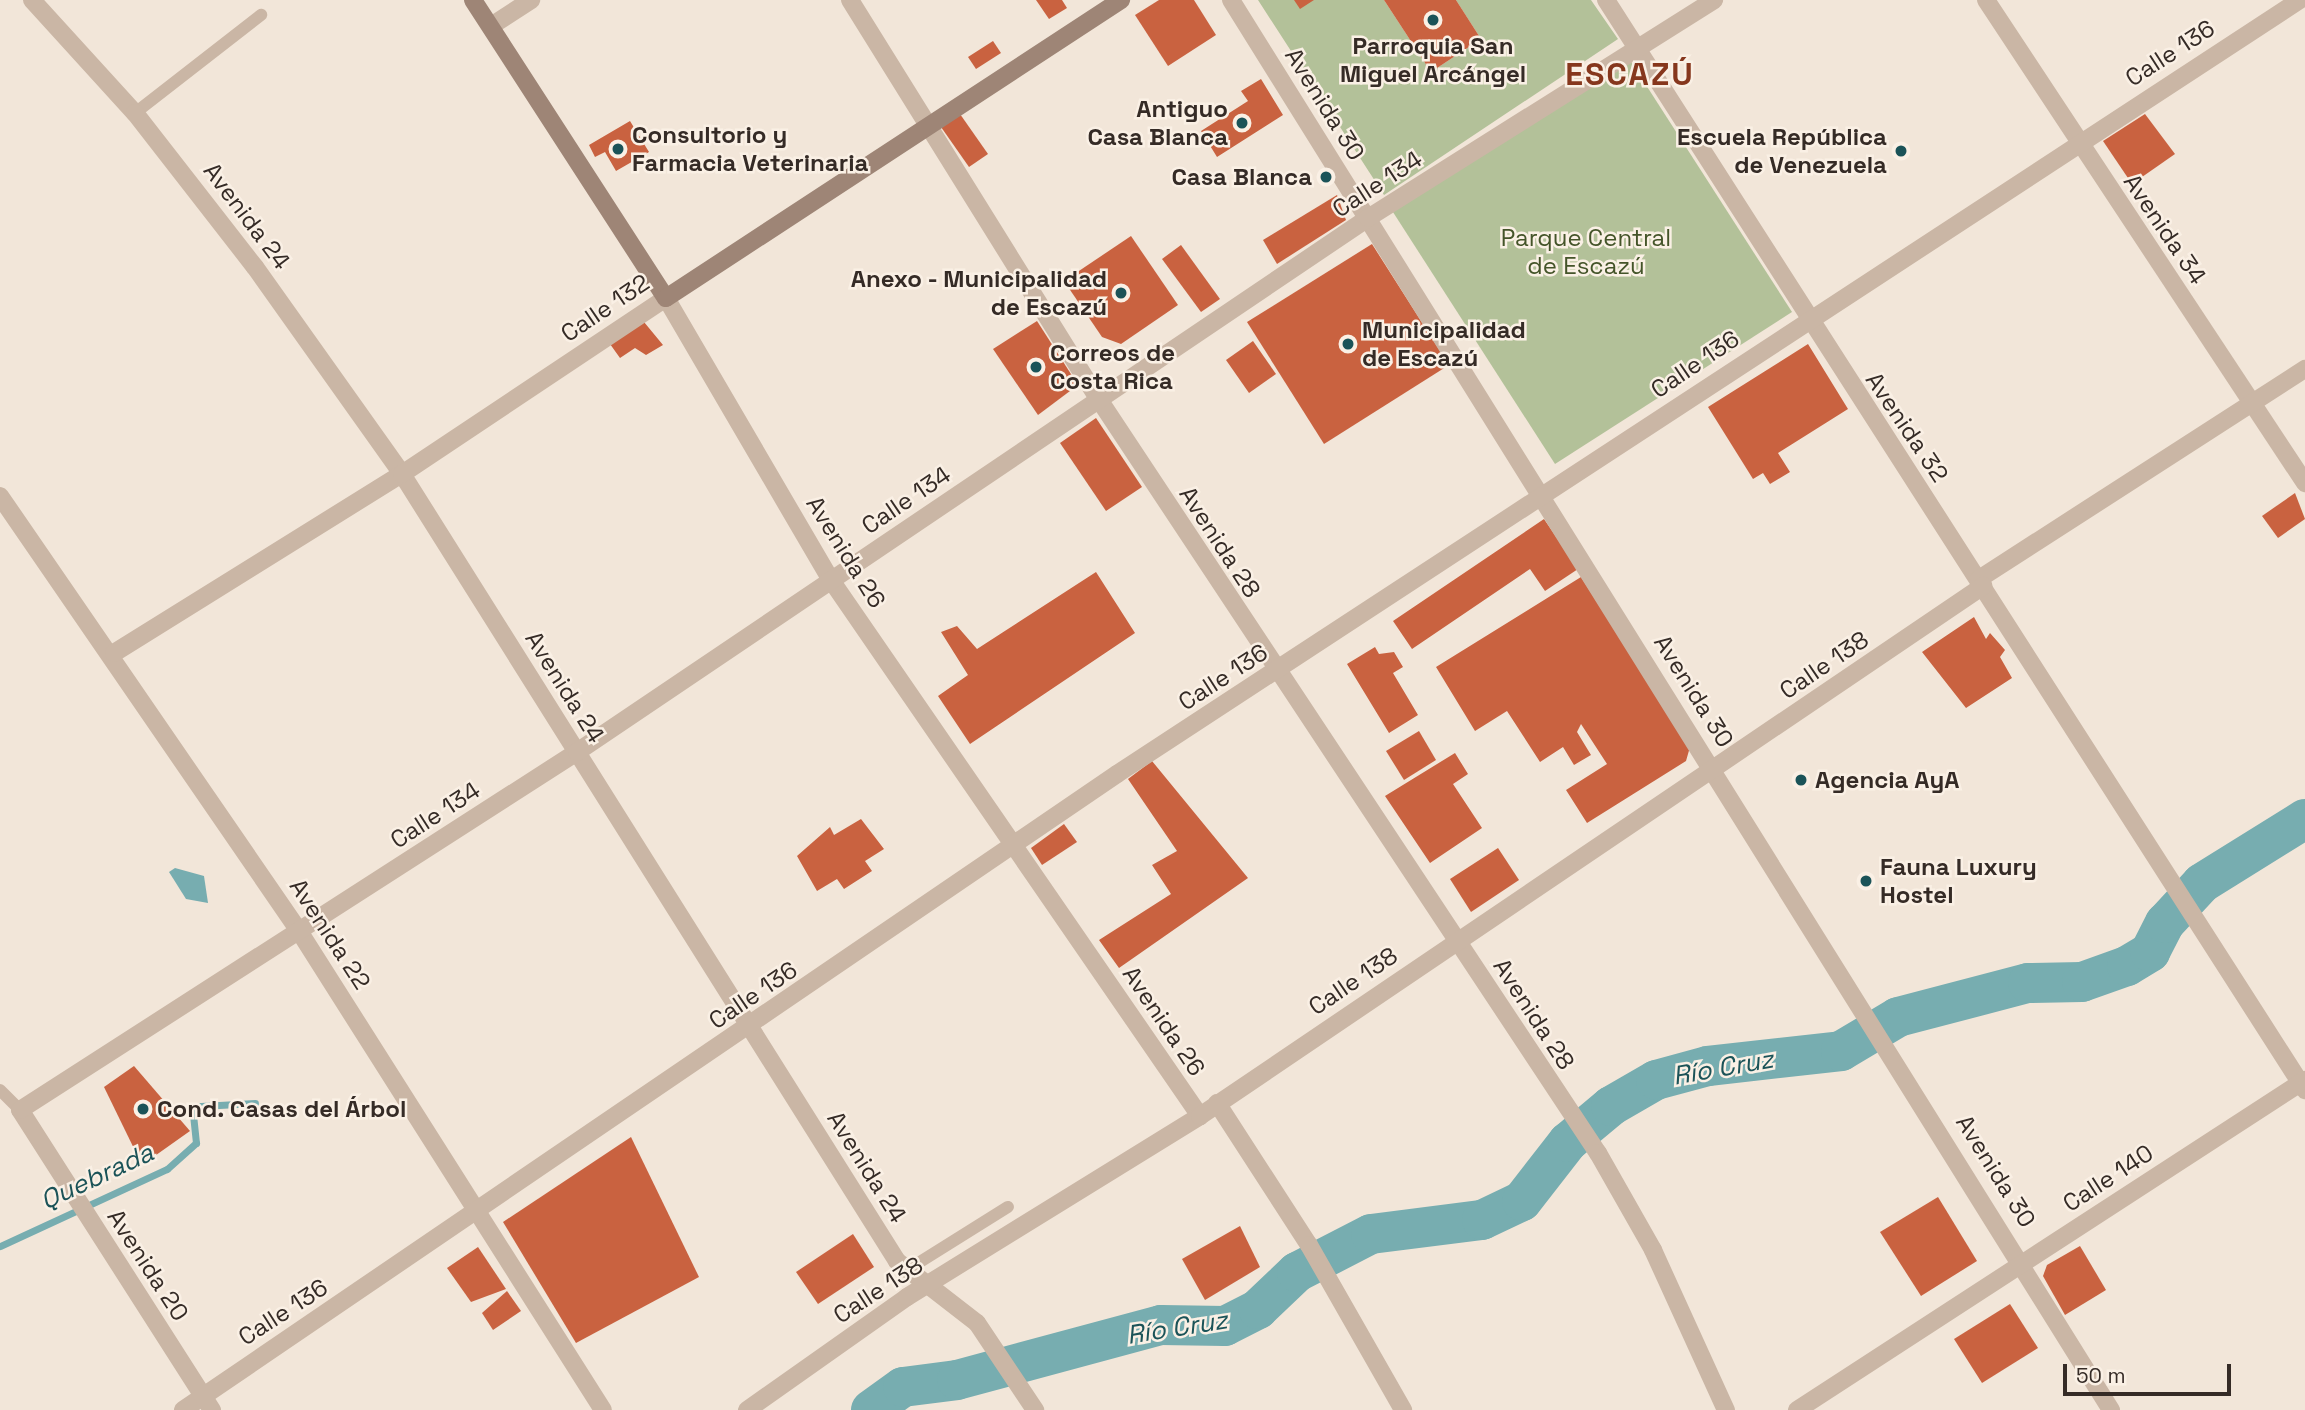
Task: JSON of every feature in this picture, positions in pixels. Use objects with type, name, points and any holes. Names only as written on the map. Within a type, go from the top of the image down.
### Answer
[{"type":"main road","name":"Avenida 26","points":[[473,0],[666,298]]},
{"type":"main road","name":"Calle 132","points":[[666,298],[927,123],[1121,0]]},
{"type":"street","name":"Avenida 24","points":[[33,0],[135,113],[206,200],[402,474],[907,1270],[960,1304],[1000,1353],[1035,1410]]},
{"type":"street","points":[[491,26],[531,0]]},
{"type":"street","name":"Avenida 28","points":[[850,0],[1098,398],[1276,672],[1457,940],[1561,1102],[1598,1153],[1653,1251],[1726,1410]]},
{"type":"street","name":"Avenida 30","points":[[1231,0],[1895,1055],[2111,1410]]},
{"type":"street","name":"Avenida 32","points":[[1606,0],[1806,318],[1981,583],[2168,880],[2303,1084]]},
{"type":"street","name":"Calle 134","points":[[20,1110],[578,752],[1368,218],[1714,0]]},
{"type":"street","name":"Avenida 34","points":[[1986,0],[2077,142],[2253,402],[2305,484]]},
{"type":"street","name":"Calle 136","points":[[183,1410],[207,1402],[1015,848],[1806,318],[2300,0]]},
{"type":"street","name":"Calle 132","points":[[114,653],[402,474],[666,298]]},
{"type":"street","name":"Avenida 26","points":[[666,298],[831,580],[1200,1116]]},
{"type":"street","name":"Calle 138","points":[[747,1410],[930,1284],[1200,1116],[1714,769],[1981,583],[2305,369]]},
{"type":"street","name":"Avenida 22","points":[[0,496],[114,653],[299,931],[482,1211],[603,1410]]},
{"type":"street","name":"Calle 140","points":[[1797,1410],[2303,1084]]},
{"type":"street","name":"Avenida 26","points":[[1217,1103],[1309,1245],[1403,1410]]},
{"type":"street","name":"Avenida 20","points":[[20,1110],[207,1402]]},
{"type":"lane","points":[[135,113],[261,15]]},
{"type":"lane","points":[[0,1090],[20,1110]]},
{"type":"lane","points":[[907,1270],[1008,1207]]},
{"type":"green space","points":[[1258,0],[1384,0],[1431,72],[1481,39],[1456,0],[1591,0],[1618,39],[1384,195]]},
{"type":"green space","name":"Parque Central de Escazú","points":[[1628,57],[1792,312],[1555,464],[1391,209]]},
{"type":"water","points":[[175,868],[204,876],[208,903],[186,899],[169,872]]},
{"type":"building","points":[[1036,0],[1062,0],[1067,8],[1049,19]]},
{"type":"building","points":[[1159,0],[1194,0],[1216,35],[1168,66],[1135,15]]},
{"type":"building","name":"Parroquia San Miguel Arcángel","points":[[1294,0],[1314,0],[1300,9]]},
{"type":"building","name":"Parroquia San Miguel Arcángel","points":[[1384,0],[1456,0],[1481,39],[1431,72]]},
{"type":"building","points":[[993,41],[1001,53],[976,69],[968,57]]},
{"type":"building","name":"Antiguo Casa Blanca","points":[[1261,79],[1283,115],[1217,157],[1201,131],[1248,101],[1241,91]]},
{"type":"building","points":[[960,114],[988,154],[969,167],[941,127]]},
{"type":"building","points":[[2145,114],[2175,154],[2132,184],[2103,141]]},
{"type":"building","name":"Consultorio y Farmacia Veterinaria","points":[[630,121],[649,152],[616,171],[605,152],[595,157],[589,145]]},
{"type":"building","points":[[1337,195],[1346,220],[1277,264],[1263,240]]},
{"type":"building","name":"Anexo - Municipalidad de Escazú","points":[[1131,236],[1178,305],[1121,344],[1102,337],[1064,281]]},
{"type":"building","name":"Municipalidad de Escazú","points":[[1372,244],[1449,365],[1324,444],[1247,322]]},
{"type":"building","points":[[1181,245],[1220,299],[1201,312],[1162,259]]},
{"type":"building","name":"Correos de Costa Rica","points":[[1037,321],[1078,385],[1038,415],[993,349]]},
{"type":"building","points":[[644,322],[663,345],[646,355],[635,348],[620,358],[610,344]]},
{"type":"building","points":[[1253,341],[1276,374],[1249,393],[1226,360]]},
{"type":"building","points":[[1808,344],[1848,409],[1778,453],[1790,472],[1770,484],[1763,473],[1753,479],[1708,407]]},
{"type":"building","points":[[1096,418],[1142,487],[1106,511],[1060,443]]},
{"type":"building","points":[[2295,493],[2305,519],[2278,538],[2262,516]]},
{"type":"building","points":[[1544,519],[1578,569],[1545,591],[1530,569],[1412,649],[1393,621]]},
{"type":"building","points":[[1096,572],[1135,633],[970,744],[938,696],[968,675],[941,632],[957,626],[977,649]]},
{"type":"building","points":[[1581,577],[1690,747],[1686,761],[1587,823],[1566,790],[1607,764],[1581,724],[1577,732],[1591,755],[1574,765],[1563,747],[1540,762],[1507,711],[1475,731],[1436,667]]},
{"type":"building","points":[[1974,617],[1986,639],[1990,633],[2005,650],[2000,657],[2012,678],[1966,708],[1922,652]]},
{"type":"building","points":[[1375,647],[1379,654],[1394,652],[1403,667],[1393,673],[1418,715],[1389,733],[1347,664]]},
{"type":"building","points":[[1419,731],[1436,760],[1404,780],[1386,751]]},
{"type":"building","points":[[1455,753],[1468,774],[1453,784],[1482,828],[1430,863],[1385,796]]},
{"type":"building","points":[[1152,761],[1248,878],[1119,968],[1099,940],[1171,894],[1152,865],[1177,851],[1128,779]]},
{"type":"building","points":[[861,819],[884,849],[865,861],[872,871],[844,889],[837,879],[817,891],[797,856],[830,827],[834,835]]},
{"type":"building","points":[[1064,824],[1077,842],[1042,865],[1031,848]]},
{"type":"building","points":[[1498,848],[1519,880],[1471,912],[1450,879]]},
{"type":"building","name":"Cond. Casas del Árbol","points":[[134,1066],[190,1131],[142,1165],[104,1087]]},
{"type":"building","points":[[631,1137],[699,1277],[576,1343],[503,1222]]},
{"type":"building","points":[[1938,1197],[1977,1261],[1921,1296],[1880,1232]]},
{"type":"building","points":[[1240,1226],[1260,1267],[1205,1300],[1182,1259]]},
{"type":"building","points":[[853,1234],[874,1267],[818,1304],[796,1272]]},
{"type":"building","points":[[2080,1246],[2106,1290],[2065,1315],[2043,1276],[2047,1265]]},
{"type":"building","points":[[478,1247],[506,1289],[471,1302],[447,1268]]},
{"type":"building","points":[[507,1291],[521,1311],[493,1330],[482,1313]]},
{"type":"building","points":[[2010,1304],[2038,1348],[1982,1383],[1954,1339]]},
{"type":"waterway","name":"Río Cruz","points":[[871,1410],[903,1387],[957,1380],[1161,1325],[1225,1326],[1258,1309],[1297,1272],[1371,1234],[1482,1220],[1522,1201],[1568,1142],[1611,1106],[1656,1080],[1708,1066],[1841,1051],[1898,1017],[2028,983],[2082,982],[2127,966],[2150,952],[2165,923],[2202,883],[2305,819]]},
{"type":"waterway","name":"Quebrada","points":[[0,1246],[167,1169],[196,1143],[193,1114],[201,1106],[255,1103]]},
{"type":"place","name":"Parroquia San Miguel Arcángel","points":[[1433,20]]},
{"type":"place","name":"Antiguo Casa Blanca","points":[[1242,123]]},
{"type":"place","name":"Consultorio y Farmacia Veterinaria","points":[[618,149]]},
{"type":"place","name":"Escuela República de Venezuela","points":[[1901,151]]},
{"type":"place","name":"Casa Blanca","points":[[1326,177]]},
{"type":"place","name":"Anexo - Municipalidad de Escazú","points":[[1121,293]]},
{"type":"place","name":"Municipalidad de Escazú","points":[[1348,344]]},
{"type":"place","name":"Correos de Costa Rica","points":[[1036,367]]},
{"type":"place","name":"Agencia AyA","points":[[1801,780]]},
{"type":"place","name":"Fauna Luxury Hostel","points":[[1866,881]]},
{"type":"place","name":"Cond. Casas del Árbol","points":[[143,1109]]},
{"type":"district","name":"ESCAZÚ","points":[[1630,74]]}]
